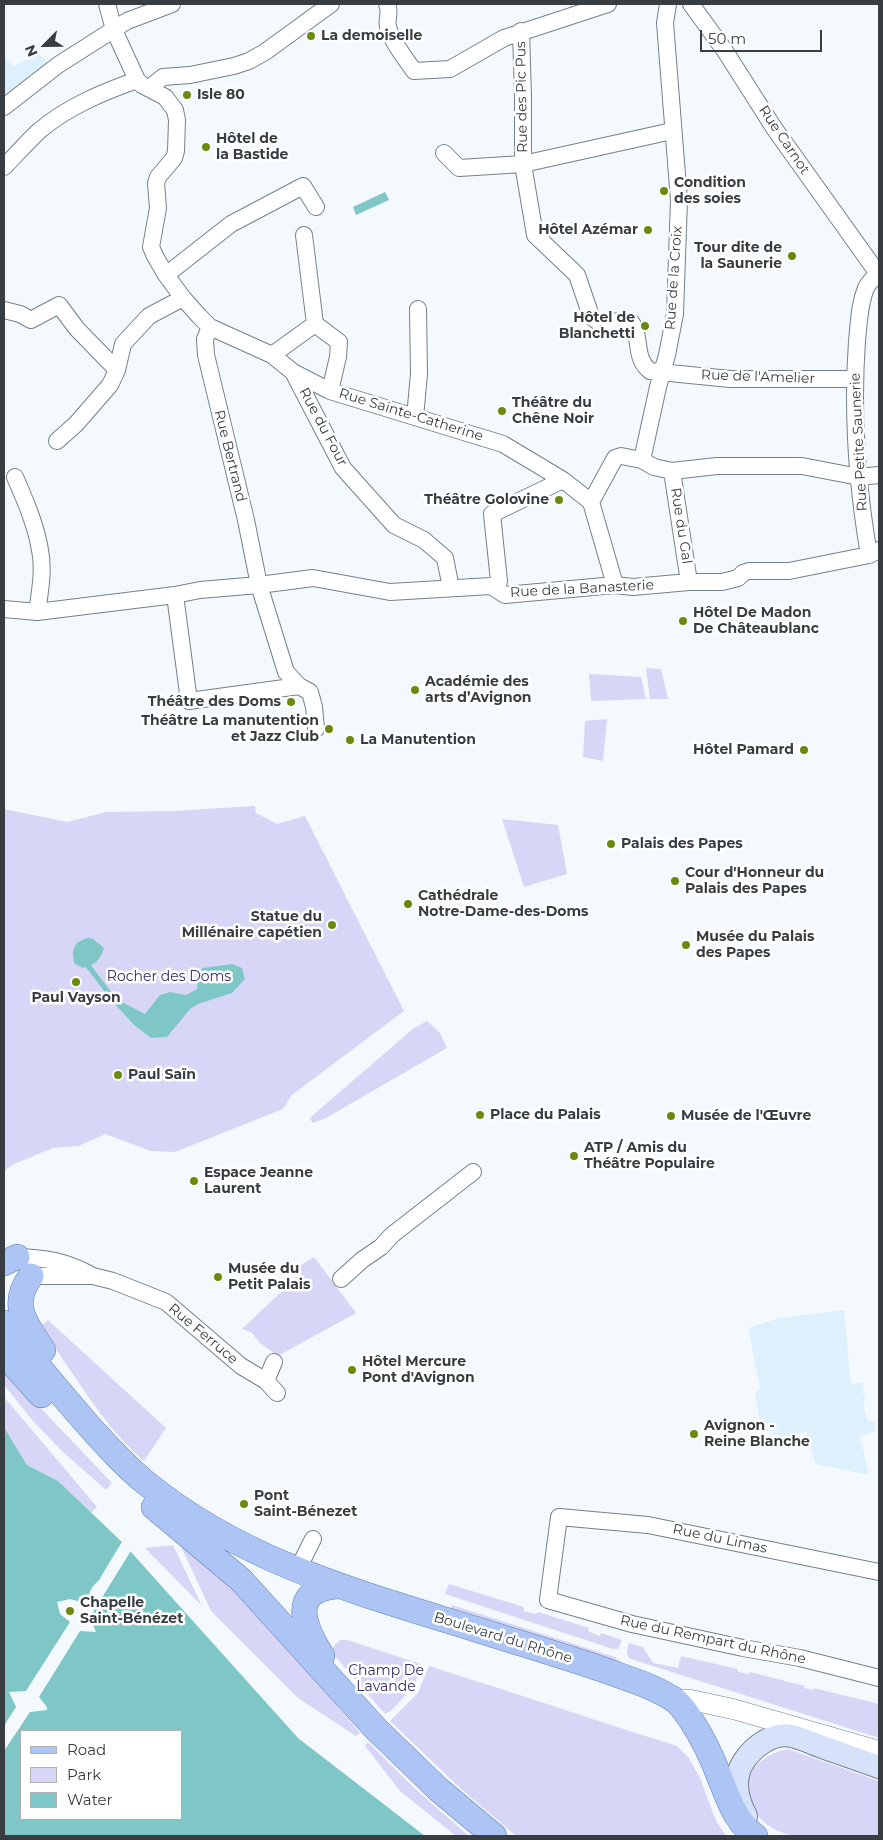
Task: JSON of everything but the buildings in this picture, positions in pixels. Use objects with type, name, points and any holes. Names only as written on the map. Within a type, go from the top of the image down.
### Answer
[{"type":"main road","points":[[4,1284],[14,1262]]},
{"type":"main road","points":[[14,1262],[23,1287],[19,1302],[22,1316],[97,1434]]},
{"type":"main road","points":[[4,1323],[54,1386],[116,1455],[142,1489],[242,1580],[375,1728],[438,1789],[494,1836]]},
{"type":"main road","points":[[4,1354],[69,1426],[116,1474],[142,1489]]},
{"type":"main road","name":"Boulevard du Rhône","points":[[142,1489],[170,1502],[227,1537],[297,1571],[336,1586],[568,1658],[644,1684],[675,1700]]},
{"type":"main road","points":[[297,1571],[293,1596],[294,1606],[343,1691]]},
{"type":"main road","points":[[308,1632],[304,1618],[306,1601],[317,1590],[336,1586]]},
{"type":"main road","points":[[675,1700],[696,1727],[715,1766],[728,1802],[735,1815],[754,1836]]},
{"type":"main road","points":[[765,1836],[747,1818],[739,1803],[737,1787],[741,1765],[754,1748],[766,1740],[791,1736],[879,1767]]},
{"type":"street","points":[[107,4],[114,30],[143,84]]},
{"type":"street","points":[[4,107],[58,65],[127,21],[172,4]]},
{"type":"street","points":[[4,167],[39,132],[62,114],[89,100],[163,77],[234,66],[249,61],[265,52],[331,4]]},
{"type":"street","points":[[387,4],[390,9],[388,26],[400,51],[414,71],[450,69],[504,38],[521,31],[608,4]]},
{"type":"street","name":"Rue de la Croix","points":[[642,460],[675,314],[679,200],[672,131],[665,23],[668,4]]},
{"type":"street","name":"Rue Carnot","points":[[691,4],[725,51],[774,128],[879,275]]},
{"type":"street","name":"Rue des Pic Pus","points":[[521,31],[523,164],[535,235],[577,275],[591,316],[597,321],[631,322],[634,326],[639,354],[645,367],[650,371],[663,373]]},
{"type":"street","name":"Rue Sainte-Catherine","points":[[143,84],[165,97],[183,119],[174,158],[158,177],[156,183],[158,208],[151,247],[166,275],[183,298],[210,327],[272,355],[293,372],[330,390],[503,444],[562,480],[591,502]]},
{"type":"street","points":[[444,153],[459,168],[523,164],[672,131]]},
{"type":"street","points":[[166,275],[231,224],[304,186],[316,207]]},
{"type":"street","points":[[304,235],[315,324],[339,342],[338,357],[330,390]]},
{"type":"street","name":"Rue Petite Saunerie","points":[[874,552],[863,517],[854,379],[860,308],[866,288],[871,280],[879,275]]},
{"type":"street","points":[[57,441],[76,424],[110,385],[117,370],[124,344],[150,316],[183,298]]},
{"type":"street","points":[[4,310],[20,314],[31,320],[59,305],[77,329],[117,370]]},
{"type":"street","points":[[415,417],[420,374],[418,309]]},
{"type":"street","points":[[272,355],[315,324]]},
{"type":"street","name":"Rue Bertrand","points":[[210,327],[205,339],[206,355],[246,520],[259,585],[286,672],[298,686],[310,692],[314,706],[316,729]]},
{"type":"street","name":"Rue du Four","points":[[293,372],[343,468],[394,525],[424,540],[445,558],[451,588]]},
{"type":"street","name":"Rue de l'Amelier","points":[[663,373],[730,379],[854,379]]},
{"type":"street","points":[[615,585],[591,502],[618,456],[642,460],[654,468],[672,471],[717,466],[802,466],[859,476],[879,475]]},
{"type":"street","name":"Rue du Gal","points":[[672,471],[689,582]]},
{"type":"street","points":[[15,477],[28,506],[40,551],[41,582],[37,612]]},
{"type":"street","points":[[497,588],[499,581],[492,514],[562,480]]},
{"type":"street","name":"Rue de la Banasterie","points":[[4,609],[37,612],[175,595],[200,590],[313,578],[390,592],[492,586],[505,595],[615,585],[633,586],[731,581],[749,571],[789,571],[874,552]]},
{"type":"street","points":[[175,595],[189,701],[298,686]]},
{"type":"street","points":[[340,1279],[382,1246],[392,1235],[473,1172]]},
{"type":"street","name":"Rue Ferruce","points":[[14,1262],[51,1259],[71,1265],[93,1276]]},
{"type":"street","name":"Rue Ferruce","points":[[14,1262],[93,1276],[121,1284],[166,1302],[241,1366],[266,1381],[277,1393]]},
{"type":"street","points":[[266,1381],[274,1362]]},
{"type":"street","name":"Rue du Limas","points":[[548,1600],[559,1517],[648,1524],[879,1572]]},
{"type":"street","points":[[297,1571],[313,1539]]},
{"type":"street","name":"Rue du Rempart du Rhône","points":[[548,1600],[632,1624],[742,1648],[800,1658],[879,1678]]},
{"type":"street","name":"Boulevard du Rhône","points":[[675,1700],[691,1700],[733,1708],[879,1751]]},
{"type":"shaded area","points":[[38,52],[47,62],[10,95],[8,94],[4,97],[4,55],[13,67]]},
{"type":"shaded area","points":[[844,1310],[851,1384],[864,1382],[863,1395],[865,1395],[864,1407],[867,1420],[876,1422],[874,1432],[860,1436],[869,1475],[815,1464],[807,1432],[775,1439],[773,1431],[762,1431],[755,1395],[760,1388],[748,1328],[779,1318]]},
{"type":"green space","points":[[646,668],[661,669],[668,699],[650,699]]},
{"type":"green space","points":[[589,674],[641,677],[646,699],[591,701]]},
{"type":"green space","points":[[607,719],[603,761],[583,757],[585,721]]},
{"type":"green space","name":"Rocher des Doms","points":[[255,806],[256,813],[277,824],[305,816],[404,1011],[292,1095],[283,1109],[175,1152],[151,1151],[105,1134],[79,1146],[53,1148],[14,1164],[4,1171],[4,809],[67,822],[106,812],[173,811]]},
{"type":"green space","points":[[502,819],[558,825],[567,874],[524,887]]},
{"type":"green space","points":[[427,1021],[440,1033],[447,1048],[326,1118],[313,1123],[310,1119],[313,1115],[414,1028]]},
{"type":"green space","points":[[314,1257],[356,1313],[278,1356],[260,1343],[251,1332],[242,1329],[302,1272],[298,1267]]},
{"type":"green space","points":[[48,1320],[166,1428],[144,1461],[114,1431],[40,1327]]},
{"type":"green space","points":[[4,1365],[34,1401],[112,1483],[106,1490],[63,1452],[33,1421],[4,1385]]},
{"type":"green space","points":[[4,1397],[97,1507],[91,1513],[58,1481],[27,1465],[4,1427]]},
{"type":"green space","points":[[176,1536],[264,1619],[360,1733],[356,1736],[298,1698],[211,1611]]},
{"type":"green space","points":[[173,1545],[202,1606],[145,1548]]},
{"type":"green space","points":[[449,1584],[524,1607],[524,1611],[536,1614],[538,1612],[589,1628],[588,1631],[600,1636],[601,1633],[622,1640],[618,1649],[613,1649],[445,1594]]},
{"type":"green space","points":[[452,1605],[615,1657],[622,1666],[450,1610]]},
{"type":"green space","name":"Champ De Lavande","points":[[340,1640],[347,1640],[421,1664],[416,1681],[392,1710],[385,1714],[333,1654],[333,1647]]},
{"type":"green space","points":[[629,1643],[643,1647],[653,1663],[678,1668],[681,1656],[738,1669],[738,1672],[749,1674],[750,1672],[805,1686],[804,1688],[814,1690],[814,1688],[879,1704],[879,1738],[631,1659],[627,1654]]},
{"type":"green space","points":[[429,1666],[677,1746],[689,1758],[700,1778],[716,1821],[726,1836],[516,1836],[461,1789],[390,1721],[418,1693]]},
{"type":"green space","points":[[368,1742],[412,1786],[469,1836],[456,1836],[400,1791],[365,1746]]},
{"type":"green space","points":[[788,1749],[879,1781],[879,1836],[795,1836],[775,1830],[760,1818],[750,1801],[748,1791],[751,1774],[763,1759]]},
{"type":"water","points":[[385,192],[389,200],[356,215],[353,207]]},
{"type":"water","points":[[88,938],[93,939],[104,948],[101,956],[96,961],[83,968],[75,964],[73,951],[76,944]]},
{"type":"water","points":[[232,964],[242,968],[245,979],[232,993],[198,1004],[190,1009],[167,1037],[151,1038],[134,1025],[113,1002],[116,999],[145,1014],[160,995],[170,992],[186,995],[197,989],[198,973],[203,968]]},
{"type":"water","points":[[4,1427],[27,1465],[58,1481],[122,1542],[298,1738],[425,1836],[4,1836]]},
{"type":"pier","points":[[123,1540],[132,1549],[90,1617],[96,1632],[80,1631],[39,1697],[47,1707],[47,1710],[30,1712],[4,1751],[4,1726],[16,1707],[9,1692],[26,1691],[70,1622],[60,1614],[57,1602],[70,1599],[84,1603]]},
{"type":"waterway","points":[[89,967],[115,1001]]},
{"type":"place","name":"La demoiselle","points":[[311,36]]},
{"type":"place","name":"Isle 80","points":[[187,95]]},
{"type":"place","name":"Hôtel de la Bastide","points":[[206,147]]},
{"type":"place","name":"Condition des soies","points":[[664,191]]},
{"type":"place","name":"Hôtel Azémar","points":[[648,230]]},
{"type":"place","name":"Tour dite de la Saunerie","points":[[792,256]]},
{"type":"place","name":"Hôtel de Blanchetti","points":[[645,326]]},
{"type":"place","name":"Théâtre du Chêne Noir","points":[[502,411]]},
{"type":"place","name":"Théâtre Golovine","points":[[559,500]]},
{"type":"place","name":"Hôtel De Madon De Châteaublanc","points":[[683,621]]},
{"type":"place","name":"Académie des arts d’Avignon","points":[[415,690]]},
{"type":"place","name":"Théâtre des Doms","points":[[291,702]]},
{"type":"place","name":"Théâtre La manutention et Jazz Club","points":[[329,729]]},
{"type":"place","name":"La Manutention","points":[[350,740]]},
{"type":"place","name":"Hôtel Pamard","points":[[804,750]]},
{"type":"place","name":"Palais des Papes","points":[[611,844]]},
{"type":"place","name":"Cour d'Honneur du Palais des Papes","points":[[675,881]]},
{"type":"place","name":"Cathédrale Notre-Dame-des-Doms","points":[[408,904]]},
{"type":"place","name":"Statue du Millénaire capétien","points":[[332,925]]},
{"type":"place","name":"Musée du Palais des Papes","points":[[686,945]]},
{"type":"place","name":"Paul Vayson","points":[[76,982]]},
{"type":"place","name":"Paul Saïn","points":[[118,1075]]},
{"type":"place","name":"Place du Palais","points":[[480,1115]]},
{"type":"place","name":"Musée de l'Œuvre","points":[[671,1116]]},
{"type":"place","name":"ATP / Amis du Théâtre Populaire","points":[[574,1156]]},
{"type":"place","name":"Espace Jeanne Laurent","points":[[194,1181]]},
{"type":"place","name":"Musée du Petit Palais","points":[[218,1277]]},
{"type":"place","name":"Hôtel Mercure Pont d'Avignon","points":[[352,1370]]},
{"type":"place","name":"Avignon - Reine Blanche","points":[[694,1434]]},
{"type":"place","name":"Pont Saint-Bénezet","points":[[244,1504]]},
{"type":"place","name":"Chapelle Saint-Bénézet","points":[[70,1611]]}]
